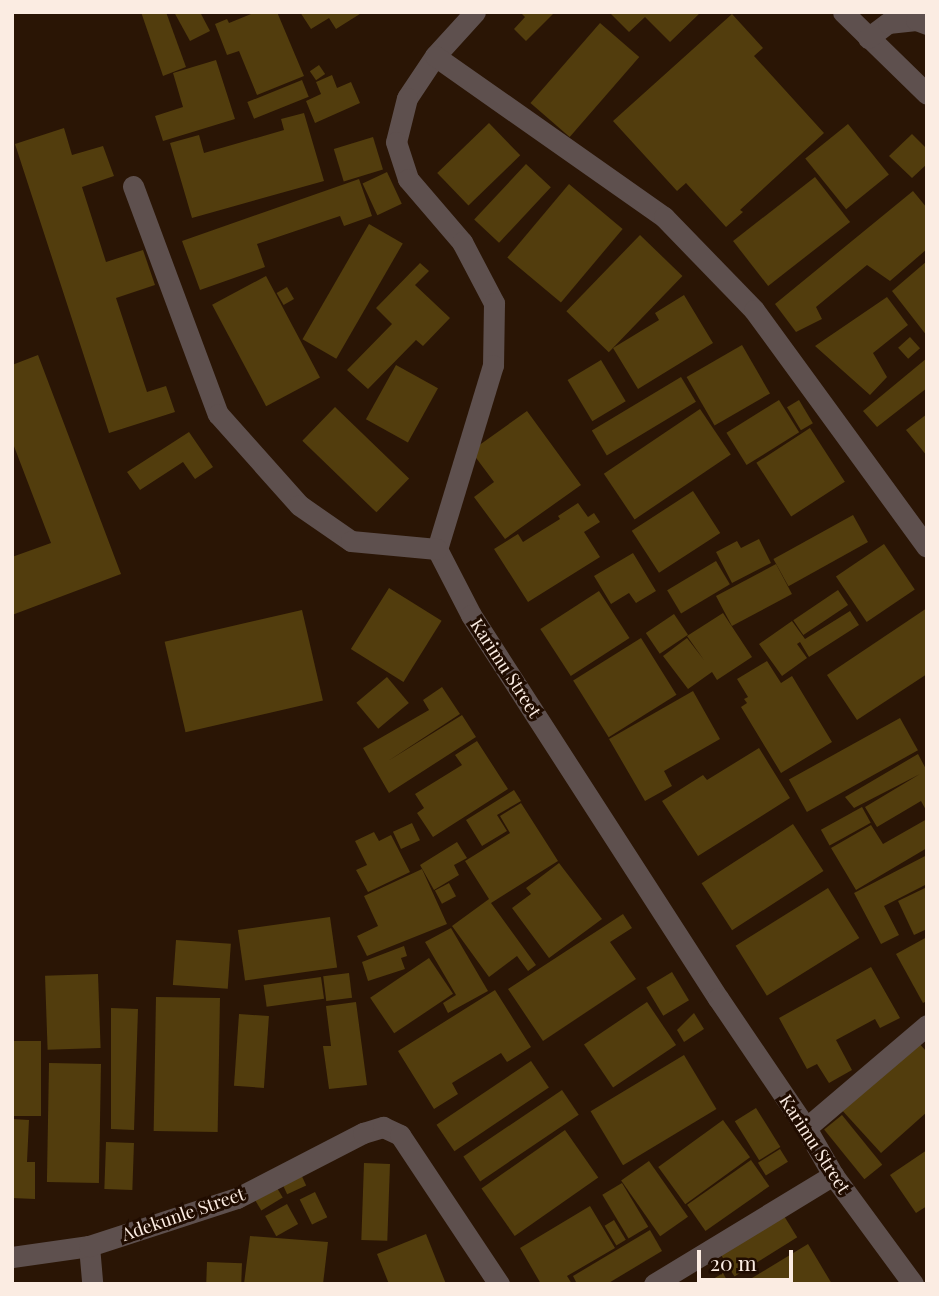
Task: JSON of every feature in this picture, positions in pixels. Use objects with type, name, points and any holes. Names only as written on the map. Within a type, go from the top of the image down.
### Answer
[{"type":"street","points":[[133,186],[218,414],[299,505],[351,541],[437,549],[493,365],[494,303],[461,242],[408,179],[396,142],[407,98],[435,56],[475,12]]},
{"type":"street","points":[[842,12],[927,94]]},
{"type":"street","points":[[868,38],[888,23],[916,20],[927,24]]},
{"type":"street","points":[[435,56],[664,217],[754,310],[927,547]]},
{"type":"street","name":"Karimu Street","points":[[437,549],[471,615],[718,998],[806,1128],[833,1175],[913,1284]]},
{"type":"street","points":[[806,1128],[927,1025]]},
{"type":"street","name":"Adekunle Street","points":[[12,1257],[89,1246],[237,1198],[363,1133],[383,1126],[400,1135],[499,1284]]},
{"type":"street","points":[[654,1284],[833,1175]]},
{"type":"street","points":[[89,1246],[92,1284]]},
{"type":"building","points":[[141,12],[166,12],[186,67],[163,76]]},
{"type":"building","points":[[174,12],[200,12],[210,31],[190,41]]},
{"type":"building","points":[[256,12],[277,12],[304,76],[257,95],[239,51],[227,55],[215,24],[227,19],[229,23]]},
{"type":"building","points":[[300,12],[363,12],[336,29],[329,18],[311,29]]},
{"type":"building","points":[[520,12],[555,12],[526,41],[514,29],[525,17]]},
{"type":"building","points":[[609,12],[701,12],[670,42],[645,17],[629,32]]},
{"type":"building","points":[[732,14],[763,48],[754,56],[824,133],[740,210],[743,212],[726,227],[686,183],[677,191],[613,121]]},
{"type":"building","points":[[600,23],[639,57],[570,137],[530,103]]},
{"type":"building","points":[[216,60],[235,119],[163,141],[155,116],[183,107],[173,73]]},
{"type":"building","points":[[319,65],[325,74],[316,80],[310,71]]},
{"type":"building","points":[[332,75],[337,88],[351,82],[360,103],[315,123],[306,101],[321,94],[316,82]]},
{"type":"building","points":[[302,80],[309,97],[254,119],[247,102]]},
{"type":"building","points":[[304,113],[324,181],[192,218],[170,143],[199,135],[204,153],[284,130],[281,119]]},
{"type":"building","points":[[489,123],[520,155],[468,205],[437,173]]},
{"type":"building","points":[[848,124],[889,175],[846,209],[805,159]]},
{"type":"building","points":[[64,128],[72,155],[103,146],[114,176],[82,187],[106,262],[143,250],[155,285],[116,298],[147,392],[166,386],[175,412],[109,433],[15,144]]},
{"type":"building","points":[[912,134],[927,149],[927,164],[912,178],[889,156]]},
{"type":"building","points":[[373,137],[383,170],[344,182],[334,149]]},
{"type":"building","points":[[526,164],[551,187],[499,243],[474,220]]},
{"type":"building","points":[[387,172],[402,204],[377,215],[363,183]]},
{"type":"building","points":[[815,177],[850,222],[768,286],[733,241]]},
{"type":"building","points":[[359,179],[372,216],[344,226],[340,216],[257,244],[265,267],[200,290],[182,241]]},
{"type":"building","points":[[569,184],[623,229],[561,303],[507,258]]},
{"type":"building","points":[[913,191],[927,208],[927,249],[890,281],[867,265],[816,307],[822,319],[796,332],[775,304]]},
{"type":"building","points":[[369,224],[403,243],[336,359],[302,339]]},
{"type":"building","points":[[640,235],[682,276],[609,352],[566,311]]},
{"type":"building","points":[[927,261],[927,336],[892,291]]},
{"type":"building","points":[[420,263],[429,271],[415,285],[450,318],[423,346],[416,340],[368,389],[347,370],[392,324],[376,308]]},
{"type":"building","points":[[266,276],[320,378],[266,406],[212,305]]},
{"type":"building","points":[[287,287],[294,299],[284,305],[277,293]]},
{"type":"building","points":[[684,295],[713,343],[638,389],[613,348],[659,320],[655,313]]},
{"type":"building","points":[[887,297],[908,325],[873,353],[887,377],[870,395],[815,346]]},
{"type":"building","points":[[910,337],[920,348],[908,359],[898,348]]},
{"type":"building","points":[[742,345],[770,393],[715,425],[687,377]]},
{"type":"building","points":[[38,355],[121,574],[12,615],[12,557],[51,543],[12,441],[12,365]]},
{"type":"building","points":[[927,358],[927,388],[877,427],[863,411]]},
{"type":"building","points":[[601,360],[626,401],[592,421],[568,380]]},
{"type":"building","points":[[396,365],[438,388],[408,442],[366,419]]},
{"type":"building","points":[[681,377],[696,402],[607,455],[592,431]]},
{"type":"building","points":[[779,400],[799,432],[747,465],[726,433]]},
{"type":"building","points":[[799,400],[813,423],[801,430],[787,407]]},
{"type":"building","points":[[335,407],[409,479],[376,512],[302,441]]},
{"type":"building","points":[[700,409],[731,455],[635,519],[604,474]]},
{"type":"building","points":[[527,411],[581,485],[505,539],[474,497],[494,482],[471,451]]},
{"type":"building","points":[[927,414],[927,456],[906,430]]},
{"type":"building","points":[[810,428],[845,482],[791,517],[756,463]]},
{"type":"building","points":[[189,432],[213,467],[195,479],[183,462],[140,490],[127,472]]},
{"type":"building","points":[[693,491],[720,533],[659,573],[632,531]]},
{"type":"building","points":[[578,503],[588,517],[594,513],[600,522],[584,532],[600,557],[528,602],[494,549],[518,534],[523,542],[560,519],[558,516]]},
{"type":"building","points":[[853,515],[868,542],[788,586],[773,559]]},
{"type":"building","points":[[759,539],[771,563],[732,583],[716,552],[737,541],[741,548]]},
{"type":"building","points":[[884,544],[915,590],[867,622],[836,576]]},
{"type":"building","points":[[633,553],[656,591],[636,603],[629,593],[611,604],[594,576]]},
{"type":"building","points":[[716,561],[730,584],[681,614],[667,590]]},
{"type":"building","points":[[776,564],[792,594],[732,626],[716,596]]},
{"type":"building","points":[[389,588],[442,621],[403,682],[351,649]]},
{"type":"building","points":[[838,590],[848,605],[803,635],[793,620]]},
{"type":"building","points":[[599,591],[629,638],[571,676],[540,629]]},
{"type":"building","points":[[927,608],[927,674],[857,720],[827,675]]},
{"type":"building","points":[[302,610],[323,701],[186,732],[165,642]]},
{"type":"building","points":[[850,611],[859,625],[809,657],[800,642],[797,644],[807,658],[782,676],[759,644],[792,621],[805,639]]},
{"type":"building","points":[[723,613],[752,657],[717,680],[712,672],[688,689],[663,656],[687,638],[704,660],[687,636]]},
{"type":"building","points":[[674,614],[688,635],[660,654],[646,633]]},
{"type":"building","points":[[641,638],[677,695],[609,737],[573,680]]},
{"type":"building","points":[[767,661],[781,683],[792,676],[832,742],[781,773],[741,707],[747,703],[744,699],[748,697],[737,679]]},
{"type":"building","points":[[387,677],[409,703],[378,729],[356,703]]},
{"type":"building","points":[[442,687],[460,714],[388,761],[462,715],[476,737],[389,793],[363,748],[429,710],[423,700]]},
{"type":"building","points":[[693,691],[720,739],[664,771],[672,786],[645,801],[609,739]]},
{"type":"building","points":[[900,718],[918,750],[807,812],[789,780]]},
{"type":"building","points":[[477,741],[508,789],[433,837],[417,813],[424,808],[415,794],[462,765],[455,755]]},
{"type":"building","points":[[759,748],[790,798],[698,856],[662,801],[703,775],[707,780]]},
{"type":"building","points":[[918,754],[927,771],[927,812],[921,801],[877,827],[865,807],[920,774],[854,808],[845,797]]},
{"type":"building","points":[[514,790],[521,801],[497,815],[507,831],[482,846],[466,820]]},
{"type":"building","points":[[521,803],[558,861],[491,903],[536,965],[528,971],[517,956],[489,977],[452,926],[489,899],[465,861],[510,833],[500,816]]},
{"type":"building","points":[[862,807],[871,823],[830,846],[821,830]]},
{"type":"building","points":[[927,819],[927,848],[856,890],[831,848],[871,825],[883,844]]},
{"type":"building","points":[[412,823],[420,840],[401,849],[393,832]]},
{"type":"building","points":[[793,824],[823,871],[732,930],[702,883]]},
{"type":"building","points":[[374,832],[379,841],[391,835],[410,872],[368,892],[356,870],[367,865],[355,841]]},
{"type":"building","points":[[457,842],[467,858],[454,865],[459,875],[434,890],[420,865]]},
{"type":"building","points":[[927,855],[927,884],[884,906],[899,935],[881,944],[854,893]]},
{"type":"building","points":[[559,863],[602,919],[549,958],[512,908],[531,894],[526,888]]},
{"type":"building","points":[[422,869],[447,924],[367,956],[357,936],[378,926],[364,896]]},
{"type":"building","points":[[449,883],[456,896],[442,904],[435,891]]},
{"type":"building","points":[[927,887],[927,929],[914,935],[898,901]]},
{"type":"building","points":[[828,888],[859,938],[767,996],[736,946]]},
{"type":"building","points":[[623,914],[632,928],[610,942],[636,979],[543,1041],[508,989]]},
{"type":"building","points":[[330,917],[337,968],[245,980],[238,930]]},
{"type":"building","points":[[451,928],[488,991],[448,1013],[443,1003],[456,995],[425,942]]},
{"type":"building","points":[[927,937],[927,1001],[923,1003],[896,954]]},
{"type":"building","points":[[176,940],[231,944],[228,989],[173,985]]},
{"type":"building","points":[[404,946],[407,956],[401,958],[405,969],[368,981],[362,962]]},
{"type":"building","points":[[429,958],[453,994],[394,1033],[370,998]]},
{"type":"building","points":[[871,967],[900,1018],[880,1028],[875,1019],[836,1040],[852,1070],[829,1083],[817,1064],[807,1069],[779,1018]]},
{"type":"building","points":[[672,972],[689,1000],[663,1016],[646,987]]},
{"type":"building","points":[[349,973],[352,998],[326,1001],[323,976]]},
{"type":"building","points":[[98,974],[101,1048],[48,1050],[45,976]]},
{"type":"building","points":[[321,977],[324,999],[267,1007],[264,985]]},
{"type":"building","points":[[495,990],[531,1047],[507,1062],[501,1053],[452,1083],[458,1094],[434,1109],[398,1051]]},
{"type":"building","points":[[156,997],[220,998],[218,1132],[154,1131]]},
{"type":"building","points":[[356,1002],[367,1085],[329,1089],[323,1046],[331,1046],[326,1006]]},
{"type":"building","points":[[647,1002],[676,1045],[613,1088],[584,1044]]},
{"type":"building","points":[[111,1008],[138,1009],[134,1130],[111,1129]]},
{"type":"building","points":[[694,1013],[704,1029],[684,1042],[677,1030]]},
{"type":"building","points":[[239,1014],[269,1016],[264,1088],[234,1086]]},
{"type":"building","points":[[12,1041],[41,1041],[41,1116],[12,1116]]},
{"type":"building","points":[[917,1041],[927,1052],[927,1112],[881,1153],[840,1108]]},
{"type":"building","points":[[684,1055],[716,1109],[623,1165],[591,1111]]},
{"type":"building","points":[[531,1061],[549,1088],[454,1151],[436,1125]]},
{"type":"building","points":[[49,1063],[101,1064],[99,1183],[47,1182]]},
{"type":"building","points":[[562,1090],[579,1115],[480,1181],[463,1157]]},
{"type":"building","points":[[756,1108],[780,1147],[759,1160],[735,1121]]},
{"type":"building","points":[[842,1115],[882,1165],[864,1179],[824,1129]]},
{"type":"building","points":[[12,1119],[29,1120],[27,1162],[35,1162],[35,1199],[12,1198]]},
{"type":"building","points":[[723,1120],[750,1157],[685,1204],[658,1167]]},
{"type":"building","points":[[565,1130],[598,1178],[515,1236],[481,1189]]},
{"type":"building","points":[[106,1142],[134,1143],[132,1190],[104,1189]]},
{"type":"building","points":[[780,1149],[788,1162],[766,1175],[758,1163]]},
{"type":"building","points":[[927,1150],[927,1206],[916,1213],[890,1175]]},
{"type":"building","points":[[751,1160],[769,1186],[705,1231],[687,1205]]},
{"type":"building","points":[[649,1161],[688,1217],[660,1236],[621,1181]]},
{"type":"building","points":[[364,1163],[390,1164],[387,1241],[361,1240]]},
{"type":"building","points":[[299,1170],[306,1185],[287,1194],[280,1179]]},
{"type":"building","points":[[274,1183],[283,1198],[261,1210],[253,1196]]},
{"type":"building","points":[[622,1183],[648,1227],[629,1239],[602,1195]]},
{"type":"building","points":[[315,1192],[327,1217],[312,1225],[300,1199]]},
{"type":"building","points":[[287,1204],[298,1224],[276,1236],[265,1216]]},
{"type":"building","points":[[590,1206],[615,1248],[567,1276],[572,1284],[541,1284],[520,1248]]},
{"type":"building","points":[[784,1216],[797,1237],[734,1276],[721,1255]]},
{"type":"building","points":[[614,1220],[626,1240],[616,1245],[605,1226]]},
{"type":"building","points":[[650,1230],[662,1251],[607,1284],[577,1284],[573,1276]]},
{"type":"building","points":[[426,1234],[446,1284],[389,1284],[377,1254]]},
{"type":"building","points":[[250,1236],[328,1242],[323,1284],[244,1284]]},
{"type":"building","points":[[808,1244],[832,1284],[742,1284]]},
{"type":"building","points":[[207,1262],[242,1263],[241,1284],[206,1284]]},
{"type":"building","points":[[723,1273],[729,1284],[705,1284]]}]
